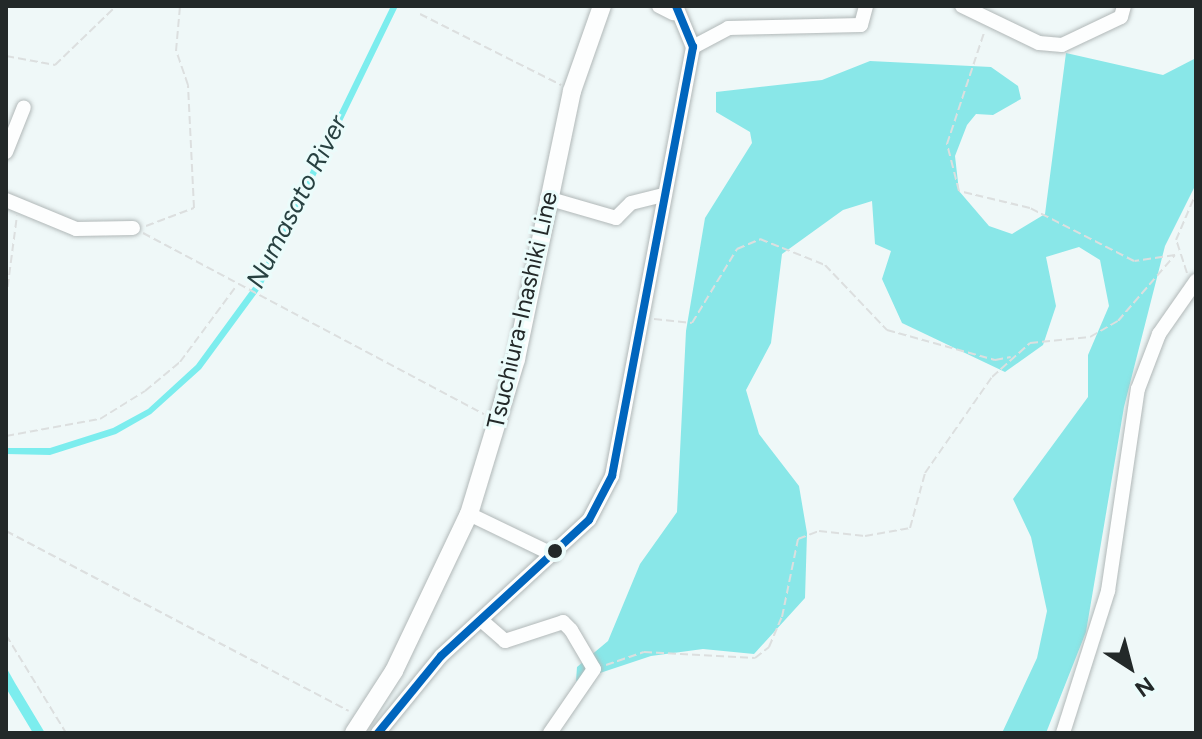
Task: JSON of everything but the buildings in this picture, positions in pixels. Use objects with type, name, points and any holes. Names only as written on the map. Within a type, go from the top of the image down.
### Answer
[{"type":"main road","name":"Tsuchiura-Inashiki Line","points":[[359,726],[442,578],[469,514],[499,422],[572,91],[602,6]]},
{"type":"street","points":[[378,733],[481,620],[589,520],[612,476],[662,195],[693,47],[675,10],[659,6]]},
{"type":"street","points":[[693,47],[740,27],[861,25],[866,6]]},
{"type":"street","points":[[962,6],[988,21],[1062,45],[1121,17],[1124,6]]},
{"type":"street","points":[[6,152],[24,107]]},
{"type":"street","points":[[547,198],[616,218],[631,203],[662,195]]},
{"type":"street","points":[[12,204],[76,229],[133,228]]},
{"type":"street","points":[[1063,733],[1108,591],[1138,389],[1159,334],[1195,282]]},
{"type":"street","points":[[469,514],[554,555]]},
{"type":"street","points":[[481,620],[505,641],[563,622],[594,669],[550,733]]},
{"type":"path","points":[[6,56],[55,65],[116,6]]},
{"type":"path","points":[[133,228],[194,208],[188,85],[176,51],[180,6]]},
{"type":"path","points":[[420,14],[572,91]]},
{"type":"path","points":[[988,21],[947,144],[959,191],[1030,208],[1134,261],[1175,255]]},
{"type":"path","points":[[594,669],[644,652],[746,661],[762,653],[782,617],[798,539],[819,531],[865,536],[910,528],[925,473],[956,423],[1013,357],[1030,343],[1090,337],[1118,321],[1175,255],[1196,193]]},
{"type":"path","points":[[6,299],[12,204]]},
{"type":"path","points":[[133,228],[499,422]]},
{"type":"path","points":[[640,314],[673,326],[692,323],[737,249],[760,239],[825,265],[887,330],[995,360],[1013,357]]},
{"type":"path","points":[[1175,255],[1195,282]]},
{"type":"path","points":[[6,436],[100,419],[145,391],[180,362],[238,284]]},
{"type":"path","points":[[6,531],[359,726]]},
{"type":"path","points":[[6,635],[66,733]]},
{"type":"shaded area","points":[[1066,53],[1163,75],[1196,58],[1196,184],[1165,246],[1124,407],[1086,632],[1046,733],[1002,733],[1037,658],[1047,611],[1031,537],[1013,499],[1088,397],[1088,355],[1109,306],[1100,260],[1079,247],[1046,257],[1056,306],[1043,345],[1005,372],[902,323],[882,279],[891,251],[875,244],[872,201],[843,210],[782,254],[771,343],[746,390],[759,434],[799,486],[807,533],[805,598],[754,654],[703,649],[651,656],[576,681],[577,667],[608,641],[640,564],[677,512],[686,331],[705,218],[752,143],[750,132],[716,112],[716,92],[822,80],[870,61],[991,67],[1018,86],[1021,99],[993,115],[976,114],[967,125],[955,156],[959,191],[989,226],[1012,234],[1045,214]]},
{"type":"water","name":"Numasato River","points":[[391,6],[398,6],[262,286],[201,369],[151,414],[116,434],[50,455],[6,454],[6,448],[50,448],[113,428],[148,409],[196,365],[256,283]]},
{"type":"water","points":[[6,667],[45,733],[33,733],[6,688]]},
{"type":"transit line","points":[[378,733],[441,656],[589,520],[612,476],[693,47],[676,6]]}]
